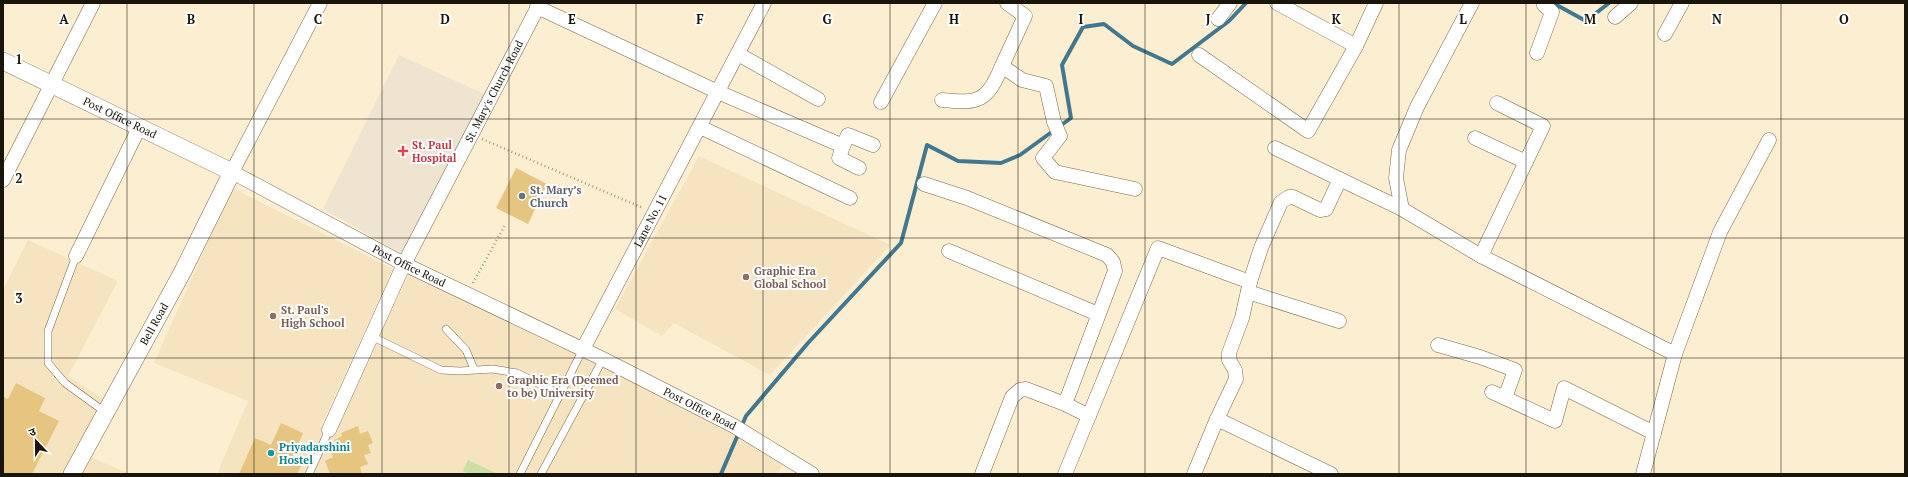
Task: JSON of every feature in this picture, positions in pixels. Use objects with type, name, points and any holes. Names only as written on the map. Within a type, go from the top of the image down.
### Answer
[{"type":"street","points":[[3,180],[93,3]]},
{"type":"street","points":[[232,172],[320,3]]},
{"type":"street","name":"Lane No. 11","points":[[583,349],[764,3]]},
{"type":"street","points":[[881,102],[935,3]]},
{"type":"street","points":[[942,100],[972,102],[985,96],[995,83],[1025,16],[1007,3]]},
{"type":"street","points":[[1218,19],[1230,3]]},
{"type":"street","points":[[1277,3],[1356,46]]},
{"type":"street","points":[[1199,55],[1308,131],[1356,46],[1376,3]]},
{"type":"street","points":[[1402,209],[1396,178],[1398,150],[1417,106],[1472,3]]},
{"type":"street","points":[[1615,17],[1631,3]]},
{"type":"street","points":[[1665,34],[1682,3]]},
{"type":"street","points":[[1537,54],[1552,12],[1545,4]]},
{"type":"street","points":[[539,5],[718,92],[843,146]]},
{"type":"street","name":"St. Mary's Church Road","points":[[330,430],[404,264],[539,5]]},
{"type":"street","points":[[738,54],[818,99]]},
{"type":"street","name":"Post Office Road","points":[[3,60],[139,128],[232,172],[404,264],[603,359],[740,430],[812,474]]},
{"type":"street","points":[[1002,66],[1022,80],[1046,86],[1054,122],[1060,136],[1043,158],[1056,172],[1135,189]]},
{"type":"street","points":[[1480,256],[1543,126],[1497,103]]},
{"type":"street","points":[[700,127],[850,198]]},
{"type":"street","points":[[76,256],[139,128]]},
{"type":"street","points":[[859,168],[839,158],[848,134],[873,145]]},
{"type":"street","points":[[1475,138],[1526,162]]},
{"type":"street","points":[[1643,474],[1675,354],[1720,232],[1769,140]]},
{"type":"street","points":[[1275,148],[1402,209],[1480,256],[1675,354]]},
{"type":"street","name":"Bell Road","points":[[72,474],[183,271],[232,172]]},
{"type":"street","points":[[1194,474],[1217,419],[1236,379],[1235,370],[1229,360],[1229,353],[1242,318],[1249,287],[1261,248],[1281,202],[1289,197],[1293,197],[1320,210],[1326,209],[1340,180]]},
{"type":"street","points":[[924,184],[967,198],[1107,256],[1113,262],[1114,271],[1065,404]]},
{"type":"street","points":[[1065,474],[1158,248],[1249,287],[1339,321]]},
{"type":"street","points":[[949,251],[1098,314]]},
{"type":"street","points":[[1438,344],[1515,370],[1506,398]]},
{"type":"street","points":[[1492,392],[1554,421],[1564,388],[1654,433]]},
{"type":"street","points":[[982,474],[1015,393],[1026,389],[1065,404],[1089,416]]},
{"type":"street","points":[[1217,419],[1331,474]]},
{"type":"lane","points":[[76,256],[48,331],[48,363],[65,383],[105,412]]},
{"type":"lane","points":[[446,329],[466,350],[474,369]]},
{"type":"lane","points":[[371,336],[441,370],[460,371],[493,369],[517,373],[560,394]]},
{"type":"lane","points":[[520,474],[583,349]]},
{"type":"lane","points":[[541,474],[603,359]]},
{"type":"lane","points":[[309,474],[330,430]]},
{"type":"path","points":[[471,135],[655,212]]},
{"type":"path","points":[[467,294],[504,225]]},
{"type":"shaded area","name":"St. Paul Hospital","points":[[399,55],[484,94],[403,254],[323,209]]},
{"type":"shaded area","name":"Graphic Era Global School","points":[[699,156],[890,245],[770,375],[674,323],[662,336],[615,309]]},
{"type":"shaded area","name":"Graphic Era (Deemed to be) University","points":[[232,188],[393,269],[321,426],[336,432],[409,274],[612,371],[783,461],[778,474],[217,474],[248,401],[154,363]]},
{"type":"shaded area","points":[[28,240],[118,281],[68,376],[104,399],[64,474],[3,474],[3,290]]},
{"type":"shaded area","points":[[90,457],[131,474],[81,474]]},
{"type":"green space","points":[[468,460],[498,474],[470,474],[463,471]]},
{"type":"building","name":"St. Mary’s Church","points":[[516,168],[547,184],[528,224],[496,208]]},
{"type":"building","points":[[16,383],[45,398],[39,411],[59,421],[32,474],[3,474],[3,397],[8,399]]},
{"type":"building","name":"Priyadarshini Hostel","points":[[281,423],[303,433],[291,460],[302,464],[297,474],[239,474],[255,438],[271,445]]},
{"type":"building","points":[[358,426],[360,434],[368,431],[373,443],[368,445],[371,453],[364,455],[368,464],[360,467],[362,474],[330,474],[325,461],[333,457],[330,450],[337,447],[334,440],[342,436],[341,433]]},
{"type":"waterway","points":[[721,474],[746,416],[808,343],[901,243],[927,145],[958,161],[1001,163],[1020,155],[1071,118],[1062,65],[1083,27],[1104,24],[1133,46],[1172,64],[1229,21],[1246,3]]},
{"type":"waterway","points":[[1553,3],[1586,21],[1609,3]]},
{"type":"place","name":"St. Paul Hospital","points":[[403,151]]},
{"type":"place","name":"St. Mary’s Church","points":[[522,196]]},
{"type":"place","name":"Graphic Era Global School","points":[[746,277]]},
{"type":"place","name":"St. Paul's High School","points":[[273,316]]},
{"type":"place","name":"Graphic Era (Deemed to be) University","points":[[499,386]]},
{"type":"place","name":"Priyadarshini Hostel","points":[[271,453]]}]
